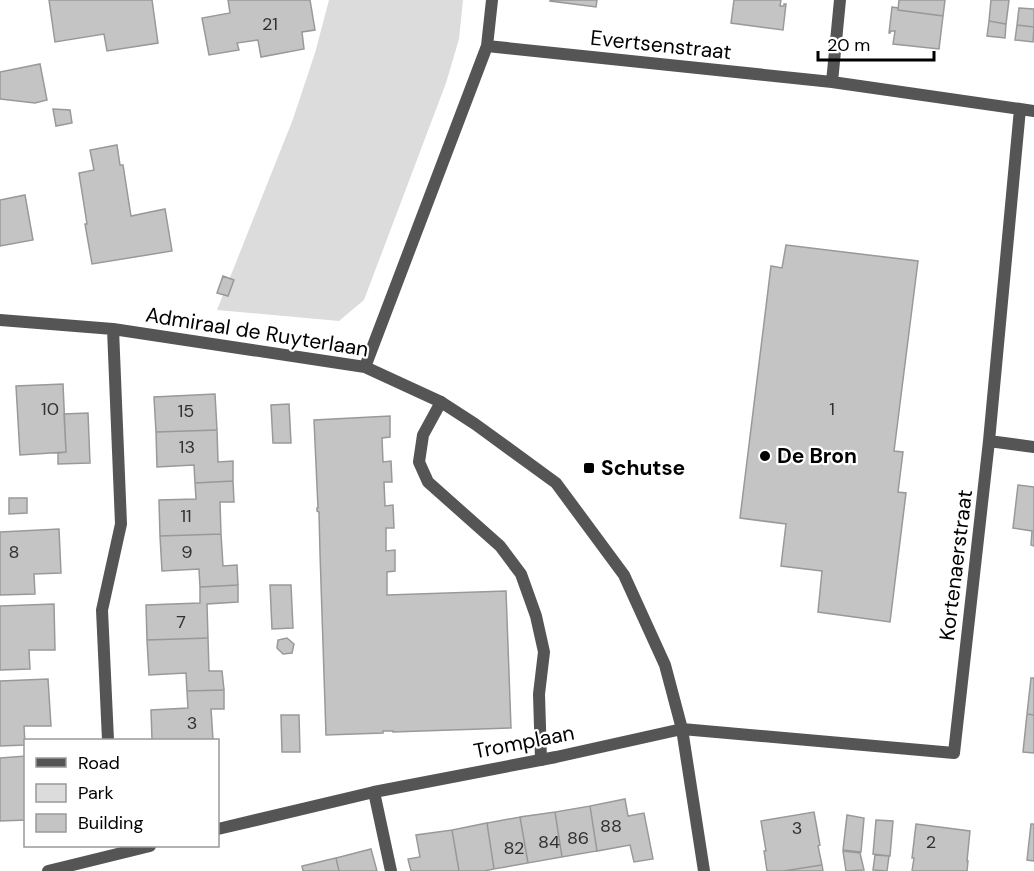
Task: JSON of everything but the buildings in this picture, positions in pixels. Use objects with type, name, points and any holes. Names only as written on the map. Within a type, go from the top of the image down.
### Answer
[{"type":"street","points":[[365,367],[487,46],[492,0]]},
{"type":"street","points":[[832,82],[840,0]]},
{"type":"street","name":"Evertsenstraat","points":[[487,46],[832,82],[1034,111]]},
{"type":"street","name":"Kortenaerstraat","points":[[682,729],[954,753],[989,441],[1020,109]]},
{"type":"street","name":"Admiraal de Ruyterlaan","points":[[0,320],[113,329],[365,367],[441,402],[476,424],[556,483],[624,575],[665,665],[682,729],[704,871]]},
{"type":"street","points":[[108,739],[102,610],[121,524],[113,329]]},
{"type":"street","points":[[441,402],[423,435],[419,462],[428,482],[500,546],[521,574],[536,616],[544,652],[539,694],[541,760]]},
{"type":"street","points":[[989,441],[1034,447]]},
{"type":"street","name":"Tromplaan","points":[[219,829],[374,792],[541,760],[682,729]]},
{"type":"street","points":[[374,792],[391,871]]},
{"type":"street","points":[[48,871],[112,850],[140,847]]},
{"type":"green space","points":[[329,0],[463,0],[459,39],[446,83],[364,300],[339,321],[217,310],[293,119],[315,53]]},
{"type":"place","name":"De Bron","points":[[765,456]]},
{"type":"place","name":"Schutse","points":[[589,468]]}]
